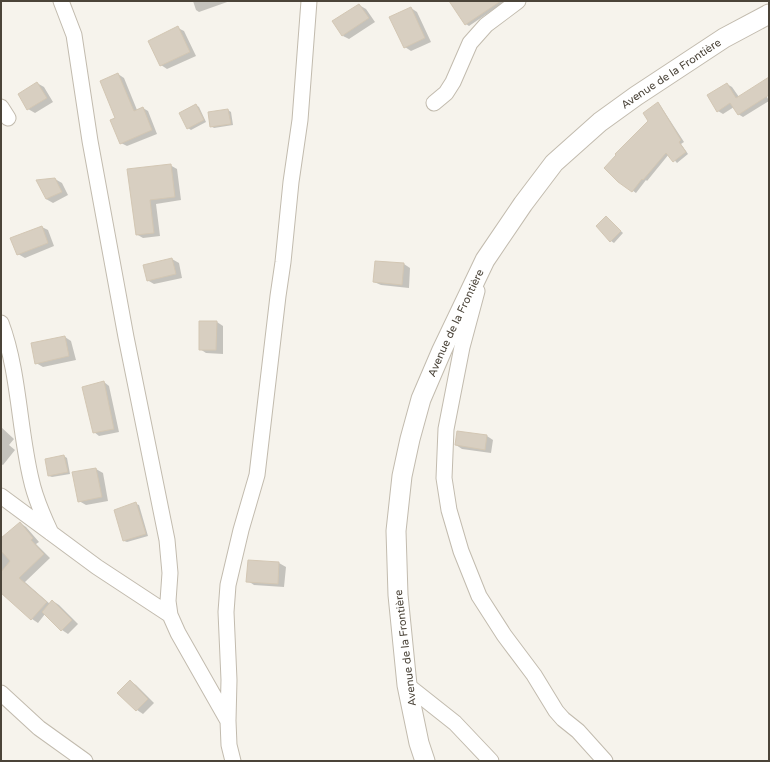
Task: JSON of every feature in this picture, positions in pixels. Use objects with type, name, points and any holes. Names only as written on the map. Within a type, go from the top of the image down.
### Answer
[{"type":"street","points":[[61,1],[74,35],[90,141],[126,337],[167,540],[170,573],[168,600],[170,615],[178,633],[228,721]]},
{"type":"street","points":[[233,761],[229,744],[228,721],[229,680],[226,612],[228,585],[241,530],[257,475],[283,262],[291,182],[300,120],[309,1]]},
{"type":"street","points":[[434,103],[446,93],[453,82],[470,43],[486,25],[518,1]]},
{"type":"street","name":"Avenue de la Frontière","points":[[425,761],[419,743],[407,685],[398,595],[396,531],[402,476],[410,438],[421,399],[442,350],[485,260],[523,204],[554,163],[600,122],[636,96],[724,38],[769,14]]},
{"type":"street","points":[[485,260],[462,347],[446,429],[444,478],[449,510],[461,551],[479,596],[504,635],[534,675],[556,711],[563,719],[578,731],[605,761]]},
{"type":"street","points":[[1,323],[10,357],[31,479],[40,507],[51,533]]},
{"type":"street","points":[[1,496],[97,567],[170,615]]},
{"type":"street","points":[[407,685],[455,723],[492,761]]},
{"type":"street","points":[[1,693],[39,728],[85,761]]},
{"type":"building","points":[[449,1],[501,1],[465,25]]},
{"type":"building","points":[[359,4],[369,18],[342,36],[332,21]]},
{"type":"building","points":[[411,7],[425,38],[404,48],[389,17]]},
{"type":"building","points":[[178,26],[190,52],[160,66],[148,41]]},
{"type":"building","points":[[118,73],[134,111],[143,107],[152,130],[120,144],[110,120],[115,118],[100,81]]},
{"type":"building","points":[[769,77],[769,95],[738,115],[730,103],[717,112],[707,95],[727,83],[736,98]]},
{"type":"building","points":[[37,82],[47,98],[27,110],[18,94]]},
{"type":"building","points":[[658,102],[681,140],[679,142],[686,152],[673,162],[666,153],[632,192],[618,182],[604,168],[616,155],[615,154],[648,121],[643,113]]},
{"type":"building","points":[[196,104],[204,120],[187,129],[179,113]]},
{"type":"building","points":[[228,109],[231,124],[210,127],[208,112]]},
{"type":"building","points":[[171,164],[175,197],[150,200],[154,233],[136,235],[127,169]]},
{"type":"building","points":[[55,178],[62,192],[46,199],[36,180]]},
{"type":"building","points":[[606,216],[621,231],[610,242],[596,226]]},
{"type":"building","points":[[42,226],[48,243],[17,255],[10,238]]},
{"type":"building","points":[[172,258],[176,274],[147,281],[143,265]]},
{"type":"building","points":[[375,261],[404,263],[402,285],[373,282]]},
{"type":"building","points":[[199,321],[217,321],[216,350],[199,350]]},
{"type":"building","points":[[65,336],[69,356],[35,364],[31,343]]},
{"type":"building","points":[[104,381],[114,429],[93,433],[82,387]]},
{"type":"building","points":[[457,431],[487,435],[485,450],[455,445]]},
{"type":"building","points":[[64,455],[68,472],[48,476],[45,459]]},
{"type":"building","points":[[96,468],[102,497],[78,502],[72,472]]},
{"type":"building","points":[[136,502],[146,534],[123,541],[114,510]]},
{"type":"building","points":[[20,522],[33,538],[31,540],[44,554],[19,578],[47,602],[31,620],[1,593],[1,572],[10,561],[1,551],[1,538]]},
{"type":"building","points":[[248,560],[279,562],[278,584],[246,582]]},
{"type":"building","points":[[52,600],[72,620],[61,631],[42,612]]},
{"type":"building","points":[[130,680],[148,699],[136,711],[117,693]]}]
